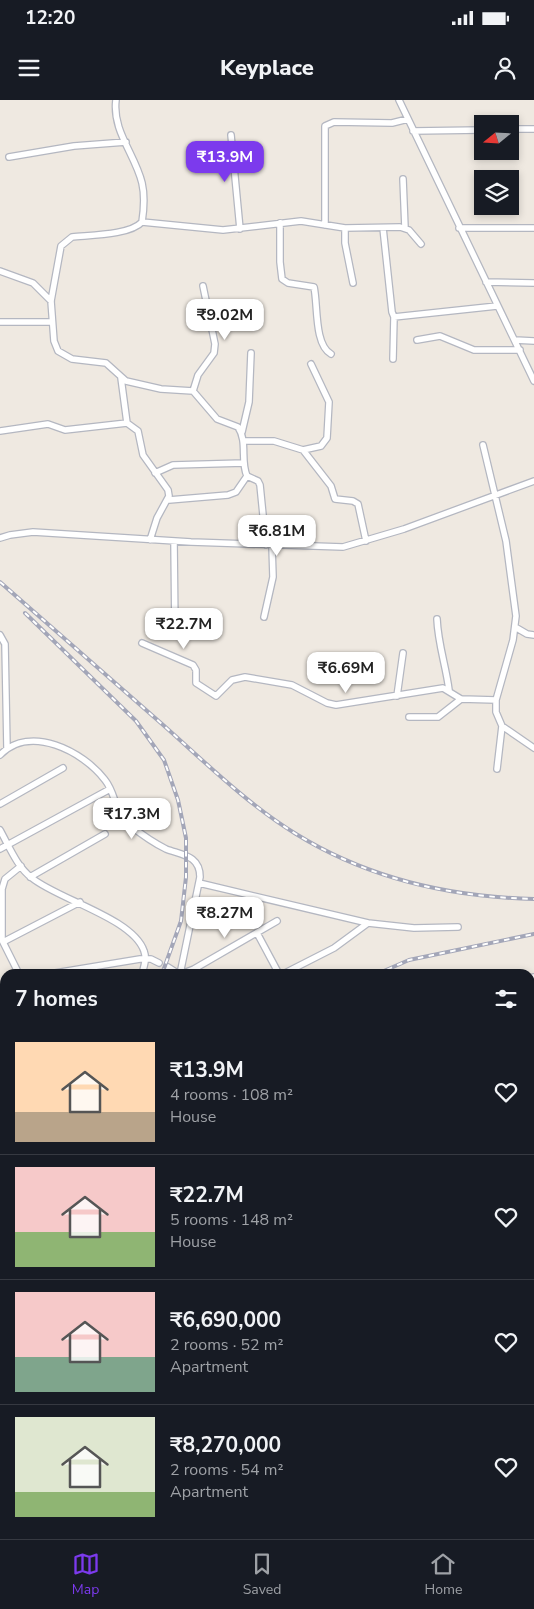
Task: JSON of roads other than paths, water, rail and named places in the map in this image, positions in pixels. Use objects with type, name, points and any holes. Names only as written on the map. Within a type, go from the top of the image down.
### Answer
[{"type":"street","points":[[116,100],[115,119],[142,184],[144,210],[142,222],[139,226],[124,231],[72,238],[65,241],[61,246],[51,301],[54,341],[58,351],[64,357],[106,363],[120,378],[161,389],[194,391]]},
{"type":"street","points":[[399,100],[534,381]]},
{"type":"street","points":[[325,225],[325,126],[334,122],[392,123],[408,119]]},
{"type":"street","points":[[519,129],[534,129]]},
{"type":"street","points":[[413,131],[474,130]]},
{"type":"street","points":[[231,135],[240,229]]},
{"type":"street","points":[[9,157],[74,146],[126,142]]},
{"type":"street","points":[[403,179],[405,228],[421,244]]},
{"type":"street","points":[[142,222],[199,229],[240,229],[301,221],[345,228],[405,228]]},
{"type":"street","points":[[280,224],[282,279],[288,283],[314,287],[320,340],[326,351],[331,354]]},
{"type":"street","points":[[345,228],[344,243],[353,283]]},
{"type":"street","points":[[383,228],[394,317],[393,358]]},
{"type":"street","points":[[459,228],[534,228]]},
{"type":"street","points":[[0,271],[33,283],[51,301]]},
{"type":"street","points":[[486,282],[534,282]]},
{"type":"street","points":[[203,286],[215,344],[210,360],[198,374],[194,391],[210,413],[218,419],[238,427],[242,432]]},
{"type":"street","points":[[394,317],[497,306]]},
{"type":"street","points":[[0,322],[52,322]]},
{"type":"street","points":[[417,340],[440,336],[474,350],[520,350]]},
{"type":"street","points":[[515,340],[534,341]]},
{"type":"street","points":[[168,500],[228,495],[236,492],[247,476],[244,463],[242,432],[249,402],[250,353]]},
{"type":"street","points":[[244,441],[274,441],[303,450],[321,446],[327,438],[328,402],[311,364]]},
{"type":"street","points":[[120,378],[127,423],[138,432],[143,455],[168,490],[168,500],[157,518],[150,540]]},
{"type":"street","points":[[0,431],[48,424],[65,430],[127,423]]},
{"type":"street","points":[[483,445],[506,541],[515,602],[513,640],[496,700],[496,712],[502,726],[497,769]]},
{"type":"street","points":[[303,450],[331,486],[335,498],[353,501],[358,504],[366,541]]},
{"type":"street","points":[[156,473],[173,464],[244,463]]},
{"type":"street","points":[[247,476],[258,481],[260,485],[273,577],[264,617]]},
{"type":"street","points":[[0,538],[33,532],[150,540],[334,548],[366,541],[534,481]]},
{"type":"street","points":[[174,541],[175,632]]},
{"type":"street","points":[[438,620],[438,642],[446,666],[449,690]]},
{"type":"street","points":[[515,627],[534,635]]},
{"type":"street","points":[[0,635],[5,644],[7,748]]},
{"type":"street","points":[[142,643],[193,665],[196,670],[196,683],[216,696],[232,680],[245,677],[292,685],[331,704],[348,704],[438,688],[449,690],[461,699],[496,700]]},
{"type":"street","points":[[397,696],[404,653]]},
{"type":"street","points":[[409,717],[438,717],[461,699]]},
{"type":"street","points":[[502,726],[534,748]]},
{"type":"street","points":[[0,754],[7,748],[22,743],[48,742],[67,748],[104,778],[110,789],[114,805],[129,825],[163,847],[190,856],[200,870],[199,883],[181,969]]},
{"type":"street","points":[[0,804],[63,768]]},
{"type":"street","points":[[0,849],[110,789]]},
{"type":"street","points":[[0,830],[21,866],[30,877],[80,902],[132,934],[141,944],[146,958],[143,969]]},
{"type":"street","points":[[30,877],[105,834]]},
{"type":"street","points":[[16,969],[3,942],[1,932],[3,882],[21,866]]},
{"type":"street","points":[[199,883],[368,923],[414,928],[458,927]]},
{"type":"street","points":[[3,942],[80,902]]},
{"type":"street","points":[[194,969],[276,921]]},
{"type":"street","points":[[293,969],[334,948],[368,923]]},
{"type":"street","points":[[257,933],[276,969]]},
{"type":"street","points":[[79,969],[146,958],[159,963]]},
{"type":"railway","points":[[0,582],[227,782],[260,810],[296,834],[352,863],[410,883],[471,894],[534,899]]},
{"type":"railway","points":[[25,613],[136,721],[164,760],[178,800],[186,838],[186,877],[181,921],[164,969]]},
{"type":"railway","points":[[388,969],[409,960],[534,934]]}]
